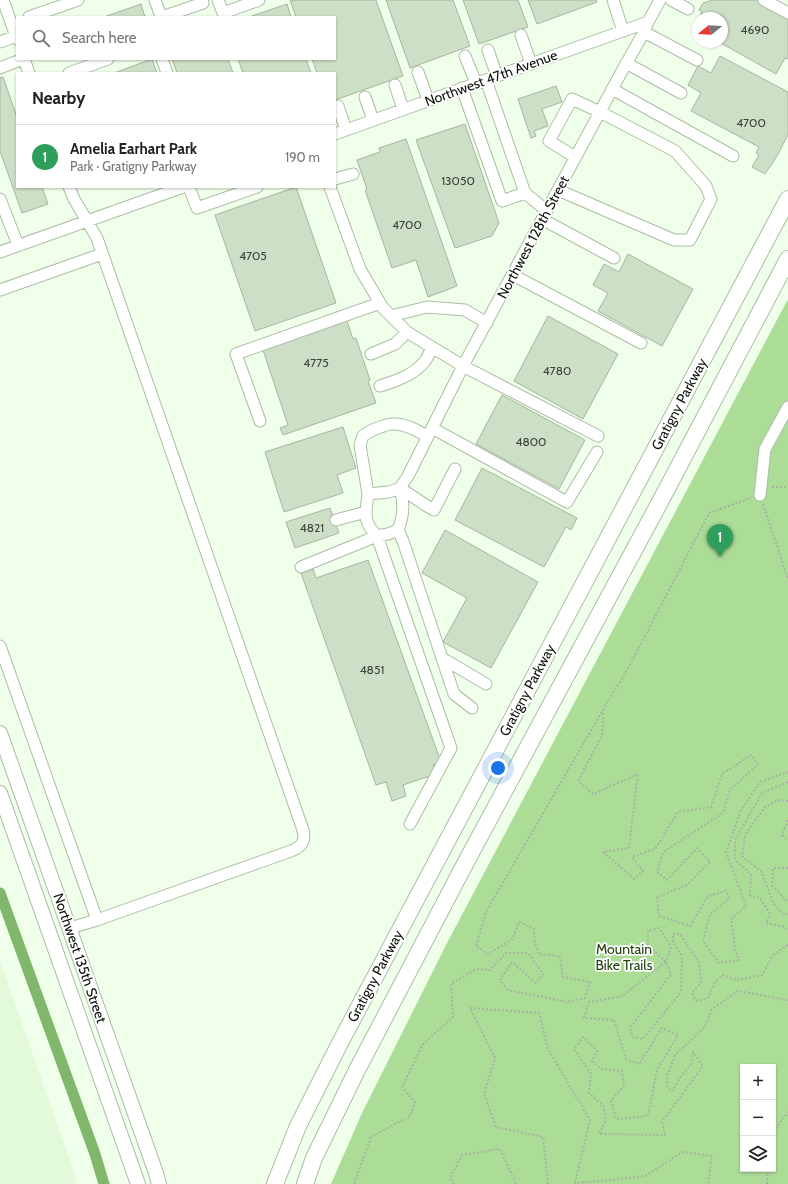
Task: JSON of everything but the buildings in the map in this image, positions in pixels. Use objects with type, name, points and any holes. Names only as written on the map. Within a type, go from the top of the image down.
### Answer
[{"type":"highway","name":"Gratigny Parkway","points":[[275,1184],[298,1126],[341,1041],[788,200]]},
{"type":"highway","name":"Gratigny Parkway","points":[[305,1184],[314,1158],[354,1077],[451,890],[661,500],[788,259]]},
{"type":"main road","name":"Northwest 135th Street","points":[[0,734],[70,928],[156,1173],[158,1184]]},
{"type":"main road","name":"Northwest 135th Street","points":[[0,793],[138,1184]]},
{"type":"main road","points":[[50,935],[70,928]]},
{"type":"street","points":[[0,42],[16,38],[14,22],[3,0]]},
{"type":"street","points":[[32,16],[78,0]]},
{"type":"street","points":[[155,0],[161,16]]},
{"type":"street","points":[[164,16],[203,3],[202,0]]},
{"type":"street","points":[[218,0],[223,13],[259,0]]},
{"type":"street","points":[[613,0],[623,31]]},
{"type":"street","name":"Northwest 128th Street","points":[[400,488],[408,476],[463,366],[660,0]]},
{"type":"street","points":[[671,0],[688,10]]},
{"type":"street","points":[[764,0],[788,13]]},
{"type":"street","points":[[646,27],[697,60]]},
{"type":"street","name":"Northwest 47th Avenue","points":[[336,134],[623,31],[646,27]]},
{"type":"street","points":[[521,35],[531,64]]},
{"type":"street","points":[[488,50],[497,76]]},
{"type":"street","points":[[465,56],[481,82],[525,193],[545,215],[614,258]]},
{"type":"street","points":[[0,68],[21,60]]},
{"type":"street","points":[[24,60],[29,72]]},
{"type":"street","points":[[72,72],[105,60]]},
{"type":"street","points":[[162,60],[167,72]]},
{"type":"street","points":[[626,63],[681,93]]},
{"type":"street","points":[[418,72],[428,100]]},
{"type":"street","points":[[395,85],[403,109]]},
{"type":"street","points":[[462,88],[502,201],[525,193]]},
{"type":"street","points":[[612,89],[733,156]]},
{"type":"street","points":[[365,97],[373,120]]},
{"type":"street","points":[[558,190],[674,240],[690,240],[711,199],[706,186],[675,151],[572,99],[549,141],[576,157]]},
{"type":"street","points":[[338,106],[346,130]]},
{"type":"street","points":[[336,179],[354,174]]},
{"type":"street","points":[[69,188],[74,199],[97,238],[304,836],[302,844],[296,848],[97,920],[70,928]]},
{"type":"street","points":[[0,252],[180,188]]},
{"type":"street","points":[[189,188],[197,208],[254,188]]},
{"type":"street","points":[[330,188],[360,269],[383,308],[407,332],[463,366],[598,436]]},
{"type":"street","points":[[0,199],[18,245]]},
{"type":"street","points":[[0,290],[102,254]]},
{"type":"street","points":[[513,275],[641,343]]},
{"type":"street","points":[[260,421],[236,354],[380,303]]},
{"type":"street","points":[[391,316],[427,307],[465,310],[486,323]]},
{"type":"street","points":[[370,354],[396,344],[407,332]]},
{"type":"street","points":[[380,386],[411,373],[424,362],[432,347]]},
{"type":"street","points":[[760,491],[765,450],[788,407]]},
{"type":"street","points":[[410,824],[451,748],[377,536],[367,523],[366,512],[368,494],[360,445],[364,435],[368,432],[394,423],[430,432],[567,502],[597,452]]},
{"type":"street","points":[[400,488],[434,510],[455,469]]},
{"type":"street","points":[[368,494],[389,492],[400,488]]},
{"type":"street","points":[[400,488],[403,498],[403,512],[398,530],[454,694],[472,708]]},
{"type":"street","points":[[336,520],[366,512]]},
{"type":"street","points":[[301,567],[377,536],[398,530]]},
{"type":"street","points":[[0,646],[97,920]]},
{"type":"street","points":[[442,658],[486,684]]},
{"type":"path","points":[[354,1184],[371,1137],[410,1116],[415,1102],[402,1087],[423,1044],[453,1017],[451,984],[476,969],[490,970],[506,953],[528,953],[543,974],[536,983],[512,962],[500,980],[508,990],[567,1002],[585,998],[590,982],[563,977],[560,956],[539,954],[535,944],[534,929],[519,922],[512,940],[488,954],[476,946],[486,912],[630,665],[709,513],[760,491],[788,487]]},
{"type":"path","points":[[760,491],[788,579]]},
{"type":"path","points":[[604,708],[602,736],[578,781],[593,794],[638,774],[629,848],[603,852],[634,879],[643,871],[632,857],[655,849],[678,812],[711,807],[722,774],[751,755],[758,764],[730,790],[723,812],[663,852],[657,872],[666,880],[697,848],[710,862],[687,885],[657,897],[659,916],[690,926],[708,896],[726,891],[729,899],[710,914],[703,941],[719,963],[739,960],[735,949],[731,919],[746,906],[726,852],[741,810],[760,782],[788,772]]},
{"type":"path","points":[[788,782],[762,793],[735,840],[735,860],[751,874],[750,895],[760,898],[770,914],[766,923],[784,927],[788,930]]},
{"type":"path","points":[[788,801],[778,800],[765,807],[745,835],[742,856],[761,871],[774,904],[783,914],[788,914]]},
{"type":"path","points":[[788,820],[782,835],[788,840]]},
{"type":"path","points":[[788,868],[773,868],[772,884],[788,902]]},
{"type":"path","points":[[788,945],[773,955],[762,975],[737,980],[723,975],[715,982],[707,999],[696,1001],[692,993],[701,983],[699,963],[680,934],[673,934],[672,942],[682,956],[681,992],[643,1039],[633,1037],[630,1028],[671,974],[666,962],[648,944],[648,931],[659,928],[671,947],[666,962],[622,996],[589,1002],[584,1018],[614,1020],[626,1059],[639,1064],[662,1028],[678,1035],[657,1070],[648,1116],[616,1119],[611,1100],[624,1086],[622,1071],[601,1069],[592,1061],[597,1052],[583,1037],[574,1049],[591,1074],[589,1093],[603,1105],[606,1120],[599,1134],[665,1135],[662,1122],[703,1066],[693,1052],[691,1064],[672,1091],[667,1088],[667,1076],[675,1054],[704,1028],[712,1009],[738,991],[788,1000]]},
{"type":"path","points":[[548,1184],[543,1137],[496,1127],[484,1094],[495,1058],[470,1008],[539,1013],[548,1049],[590,1120],[575,1184],[645,1176],[682,1152],[712,1156],[708,1184]]},
{"type":"path","points":[[776,1128],[788,1112]]},
{"type":"path","points":[[454,1184],[450,1178],[462,1155],[500,1149],[516,1184]]},
{"type":"path","points":[[767,1184],[768,1172]]},
{"type":"shaded area","points":[[0,961],[76,1177],[77,1184],[0,1184]]},
{"type":"green space","name":"Mountain Bike Trails","points":[[788,299],[788,1184],[331,1184],[362,1113],[447,943]]},
{"type":"waterway","points":[[0,893],[95,1154],[104,1184]]},
{"type":"place","name":"Amelia Earhart Park","points":[[720,557]]}]
